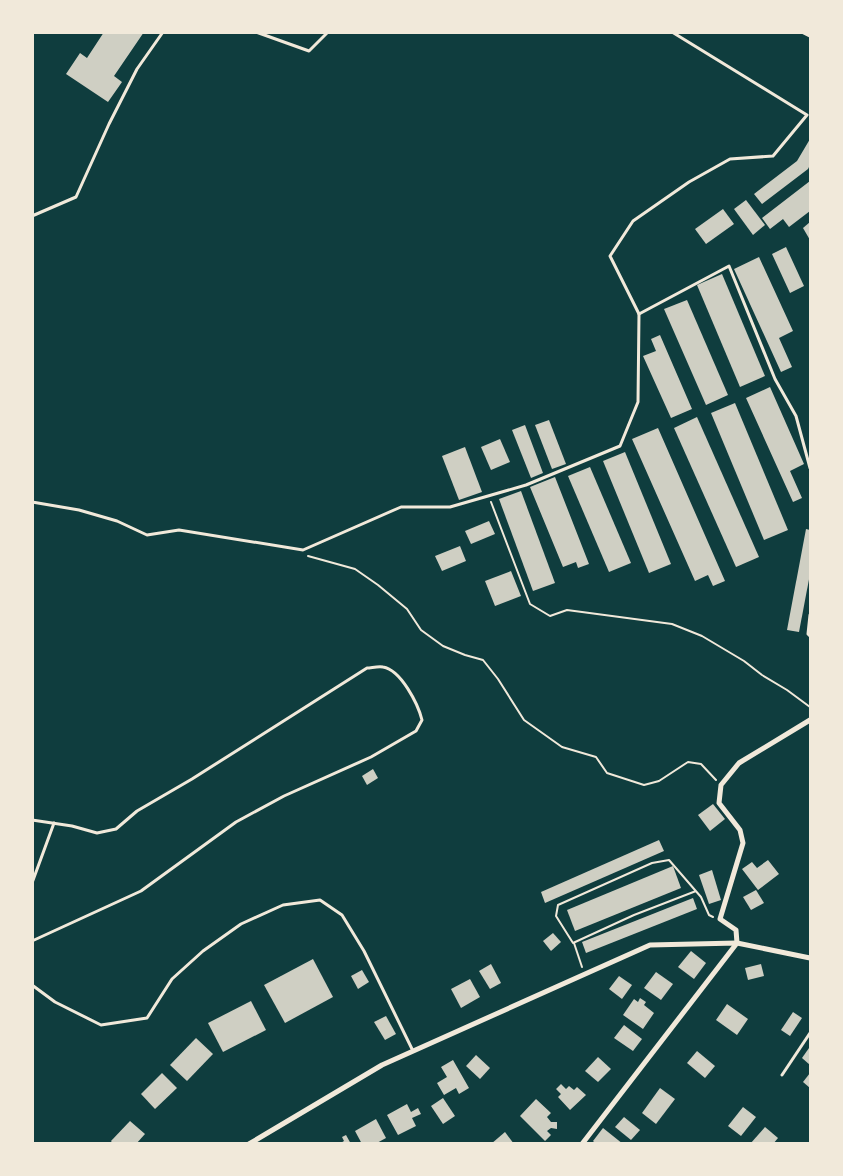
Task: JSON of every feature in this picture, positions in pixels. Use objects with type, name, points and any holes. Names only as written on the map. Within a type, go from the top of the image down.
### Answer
[{"type":"street","points":[[804,32],[810,35]]},
{"type":"street","points":[[582,1144],[736,944],[736,930],[720,919],[743,843],[740,830],[720,803],[721,785],[739,763],[810,720]]},
{"type":"street","points":[[249,1144],[382,1065],[650,945],[736,944],[810,958]]},
{"type":"lane","points":[[32,216],[76,197],[109,124],[137,69],[163,32]]},
{"type":"lane","points":[[256,32],[310,51],[328,32]]},
{"type":"lane","points":[[32,502],[79,510],[117,521],[147,535],[179,530],[303,550],[401,507],[450,507],[526,485],[620,446],[638,402],[639,314],[610,256],[633,221],[688,182],[730,160],[773,156],[807,115],[672,32]]},
{"type":"lane","points":[[639,314],[729,266],[775,379],[796,416],[810,468]]},
{"type":"lane","points":[[810,616],[808,634],[810,636]]},
{"type":"lane","points":[[32,820],[72,826],[98,833],[116,829],[137,811],[192,779],[366,668],[383,667],[398,675],[419,707],[422,720],[416,731],[371,757],[284,796],[236,822],[141,891],[32,940]]},
{"type":"lane","points":[[32,884],[54,823]]},
{"type":"lane","points":[[32,985],[55,1002],[101,1025],[147,1018],[172,979],[203,951],[241,924],[283,905],[320,900],[342,915],[351,929],[364,951],[413,1051]]},
{"type":"lane","points":[[782,1076],[810,1033]]},
{"type":"path","points":[[488,495],[530,604],[538,610],[550,616],[567,610],[672,624],[702,636],[744,661],[810,707]]},
{"type":"path","points":[[306,556],[355,569],[407,609],[421,630],[443,646],[483,660],[498,679],[524,720],[562,747],[596,757],[607,773],[644,785],[659,781],[688,762],[701,764],[721,785]]},
{"type":"path","points":[[585,974],[574,943],[556,916],[558,906],[652,863],[670,860],[701,897],[708,915],[720,919]]},
{"type":"path","points":[[574,943],[634,915],[696,891]]},
{"type":"building","points":[[104,32],[144,32],[114,76],[122,82],[108,102],[66,74],[80,53],[87,58]]},
{"type":"building","points":[[810,139],[810,165],[808,169],[762,204],[754,194],[797,161]]},
{"type":"building","points":[[810,181],[810,211],[789,227],[783,219],[770,229],[762,218]]},
{"type":"building","points":[[746,200],[765,225],[753,235],[734,209]]},
{"type":"building","points":[[723,209],[734,224],[706,244],[695,229]]},
{"type":"building","points":[[810,222],[810,240],[803,228]]},
{"type":"building","points":[[786,247],[804,286],[790,293],[772,254]]},
{"type":"building","points":[[759,257],[793,331],[779,338],[792,367],[781,372],[734,269]]},
{"type":"building","points":[[722,274],[765,376],[740,387],[697,285]]},
{"type":"building","points":[[687,300],[728,395],[706,405],[664,309]]},
{"type":"building","points":[[660,335],[692,409],[671,418],[643,356],[656,351],[651,339]]},
{"type":"building","points":[[770,387],[804,464],[790,471],[802,498],[793,502],[746,398]]},
{"type":"building","points":[[735,403],[788,530],[764,540],[711,413]]},
{"type":"building","points":[[697,417],[759,557],[736,567],[674,428]]},
{"type":"building","points":[[549,420],[566,464],[552,469],[535,425]]},
{"type":"building","points":[[525,425],[543,473],[531,478],[512,430]]},
{"type":"building","points":[[658,428],[725,581],[713,586],[708,575],[695,581],[632,439]]},
{"type":"building","points":[[500,439],[510,462],[491,470],[481,447]]},
{"type":"building","points":[[465,447],[482,492],[459,500],[442,456]]},
{"type":"building","points":[[625,452],[671,564],[649,573],[603,461]]},
{"type":"building","points":[[590,467],[631,563],[609,572],[568,476]]},
{"type":"building","points":[[555,477],[589,564],[578,568],[576,562],[563,567],[530,487]]},
{"type":"building","points":[[521,491],[555,583],[533,591],[499,499]]},
{"type":"building","points":[[489,521],[495,534],[471,544],[465,531]]},
{"type":"building","points":[[806,529],[810,530],[810,574],[799,632],[787,630]]},
{"type":"building","points":[[460,546],[466,561],[442,571],[435,556]]},
{"type":"building","points":[[511,571],[521,596],[495,606],[485,581]]},
{"type":"building","points":[[373,769],[378,778],[367,785],[362,776]]},
{"type":"building","points":[[713,804],[725,819],[710,831],[698,815]]},
{"type":"building","points":[[659,840],[664,851],[545,903],[541,892]]},
{"type":"building","points":[[768,860],[779,874],[758,890],[742,869],[752,862],[757,868]]},
{"type":"building","points":[[673,866],[681,888],[575,931],[567,910]]},
{"type":"building","points":[[712,870],[721,900],[709,904],[699,875]]},
{"type":"building","points":[[756,890],[764,903],[751,910],[743,897]]},
{"type":"building","points":[[693,898],[697,909],[586,953],[582,942]]},
{"type":"building","points":[[553,933],[561,942],[551,951],[543,941]]},
{"type":"building","points":[[691,951],[706,963],[694,979],[678,967]]},
{"type":"building","points":[[313,959],[333,997],[285,1023],[264,985]]},
{"type":"building","points":[[491,964],[501,983],[490,989],[479,971]]},
{"type":"building","points":[[761,964],[764,976],[748,980],[745,968]]},
{"type":"building","points":[[362,970],[369,982],[358,989],[351,976]]},
{"type":"building","points":[[656,972],[673,984],[661,1000],[644,988]]},
{"type":"building","points":[[619,976],[632,985],[622,999],[609,989]]},
{"type":"building","points":[[470,979],[480,997],[461,1008],[451,989]]},
{"type":"building","points":[[640,998],[646,1002],[644,1005],[654,1013],[643,1029],[623,1015],[634,999],[638,1002]]},
{"type":"building","points":[[251,1001],[266,1030],[223,1052],[208,1023]]},
{"type":"building","points":[[727,1004],[748,1019],[737,1035],[716,1020]]},
{"type":"building","points":[[793,1012],[802,1018],[790,1036],[781,1030]]},
{"type":"building","points":[[386,1016],[396,1034],[385,1040],[374,1022]]},
{"type":"building","points":[[624,1025],[642,1039],[633,1051],[614,1038]]},
{"type":"building","points":[[196,1038],[213,1054],[187,1081],[170,1065]]},
{"type":"building","points":[[810,1049],[810,1065],[802,1058]]},
{"type":"building","points":[[697,1051],[715,1066],[705,1078],[687,1063]]},
{"type":"building","points":[[476,1055],[490,1068],[480,1079],[466,1066]]},
{"type":"building","points":[[598,1057],[611,1069],[598,1082],[585,1071]]},
{"type":"building","points":[[453,1060],[469,1088],[459,1094],[456,1088],[444,1095],[437,1083],[447,1077],[441,1067]]},
{"type":"building","points":[[162,1073],[177,1088],[155,1109],[141,1094]]},
{"type":"building","points":[[810,1073],[810,1088],[803,1082]]},
{"type":"building","points":[[561,1084],[566,1089],[569,1086],[574,1090],[577,1087],[586,1095],[570,1110],[558,1097],[561,1094],[556,1089]]},
{"type":"building","points":[[660,1088],[675,1099],[656,1124],[642,1113]]},
{"type":"building","points":[[443,1098],[455,1116],[443,1124],[431,1106]]},
{"type":"building","points":[[536,1099],[551,1113],[547,1117],[551,1122],[557,1122],[557,1129],[551,1128],[547,1131],[551,1135],[545,1141],[520,1116]]},
{"type":"building","points":[[407,1104],[411,1112],[418,1108],[421,1114],[412,1118],[416,1126],[398,1135],[387,1115]]},
{"type":"building","points":[[743,1107],[756,1117],[741,1136],[728,1126]]},
{"type":"building","points":[[624,1117],[640,1130],[631,1140],[615,1127]]},
{"type":"building","points":[[376,1119],[386,1138],[375,1144],[362,1144],[355,1131]]},
{"type":"building","points":[[130,1121],[145,1134],[136,1144],[113,1144],[111,1141]]},
{"type":"building","points":[[765,1127],[778,1138],[773,1144],[750,1144]]},
{"type":"building","points":[[603,1128],[623,1144],[596,1144],[593,1141]]},
{"type":"building","points":[[505,1132],[514,1144],[491,1144]]},
{"type":"building","points":[[346,1135],[351,1144],[339,1144],[344,1141],[342,1137]]}]
